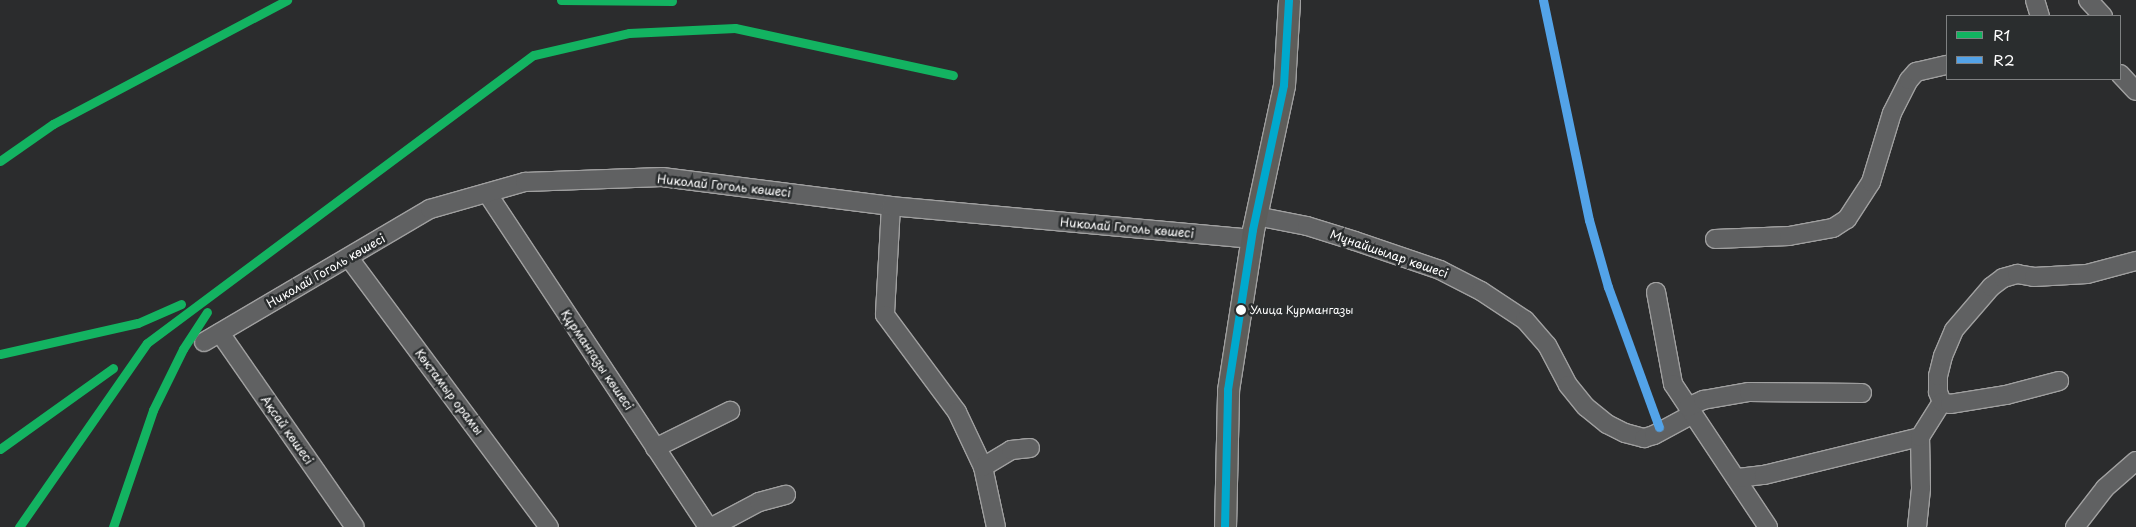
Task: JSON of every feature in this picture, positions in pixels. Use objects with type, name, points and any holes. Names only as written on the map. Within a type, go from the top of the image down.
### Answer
[{"type":"main road","points":[[1226,527],[1228,390],[1254,228],[1284,85],[1289,0]]},
{"type":"street","points":[[2035,0],[2040,15]]},
{"type":"street","points":[[2088,0],[2102,15]]},
{"type":"street","points":[[1715,238],[1789,236],[1833,228],[1846,219],[1871,182],[1892,112],[1909,80],[1922,70],[1946,65]]},
{"type":"street","points":[[2121,75],[2136,91]]},
{"type":"street","name":"Николай Гоголь көшесі","points":[[204,342],[430,209],[525,182],[662,177],[891,206],[1254,228]]},
{"type":"street","name":"Құрманғазы көшесі","points":[[486,193],[708,527]]},
{"type":"street","points":[[891,206],[886,315],[957,412],[983,468],[996,527]]},
{"type":"street","name":"Мұнайшылар көшесі","points":[[1254,228],[1307,226],[1440,270],[1481,291],[1525,320],[1548,345],[1568,385],[1586,406],[1607,424],[1625,433],[1644,438],[1654,435],[1703,400],[1749,392],[1862,393]]},
{"type":"street","name":"Көктамыр орамы","points":[[349,258],[548,527]]},
{"type":"street","points":[[1942,402],[1938,392],[1938,376],[1954,330],[1997,283],[2017,274],[2034,277],[2087,274],[2136,261]]},
{"type":"street","points":[[1656,292],[1673,384],[1738,478],[1768,527]]},
{"type":"street","name":"Ақсай көшесі","points":[[220,333],[355,527]]},
{"type":"street","points":[[1942,402],[1950,404],[2006,395],[2060,381]]},
{"type":"street","points":[[1917,527],[1921,488],[1920,437],[1942,402]]},
{"type":"street","points":[[656,448],[730,411]]},
{"type":"street","points":[[1738,478],[1764,475],[1920,437]]},
{"type":"street","points":[[983,468],[1011,450],[1030,448]]},
{"type":"street","points":[[2075,527],[2105,488],[2136,460]]},
{"type":"street","points":[[712,527],[759,502],[786,495]]},
{"type":"transit line","name":"R1","points":[[0,161],[53,124],[287,0]]},
{"type":"transit line","name":"R1","points":[[561,0],[672,1]]},
{"type":"transit line","points":[[1225,527],[1228,390],[1253,230],[1284,85],[1289,0]]},
{"type":"transit line","name":"R2","points":[[1543,0],[1589,220],[1608,287],[1659,427]]},
{"type":"transit line","name":"R1","points":[[19,527],[147,343],[534,55],[629,33],[735,28],[953,75]]},
{"type":"transit line","name":"R1","points":[[0,354],[138,323],[181,304]]},
{"type":"transit line","name":"R1","points":[[113,527],[153,410],[183,349],[207,312]]},
{"type":"transit line","name":"R1","points":[[0,449],[113,368]]},
{"type":"place","name":"Улица Курмангазы","points":[[1241,310]]}]
